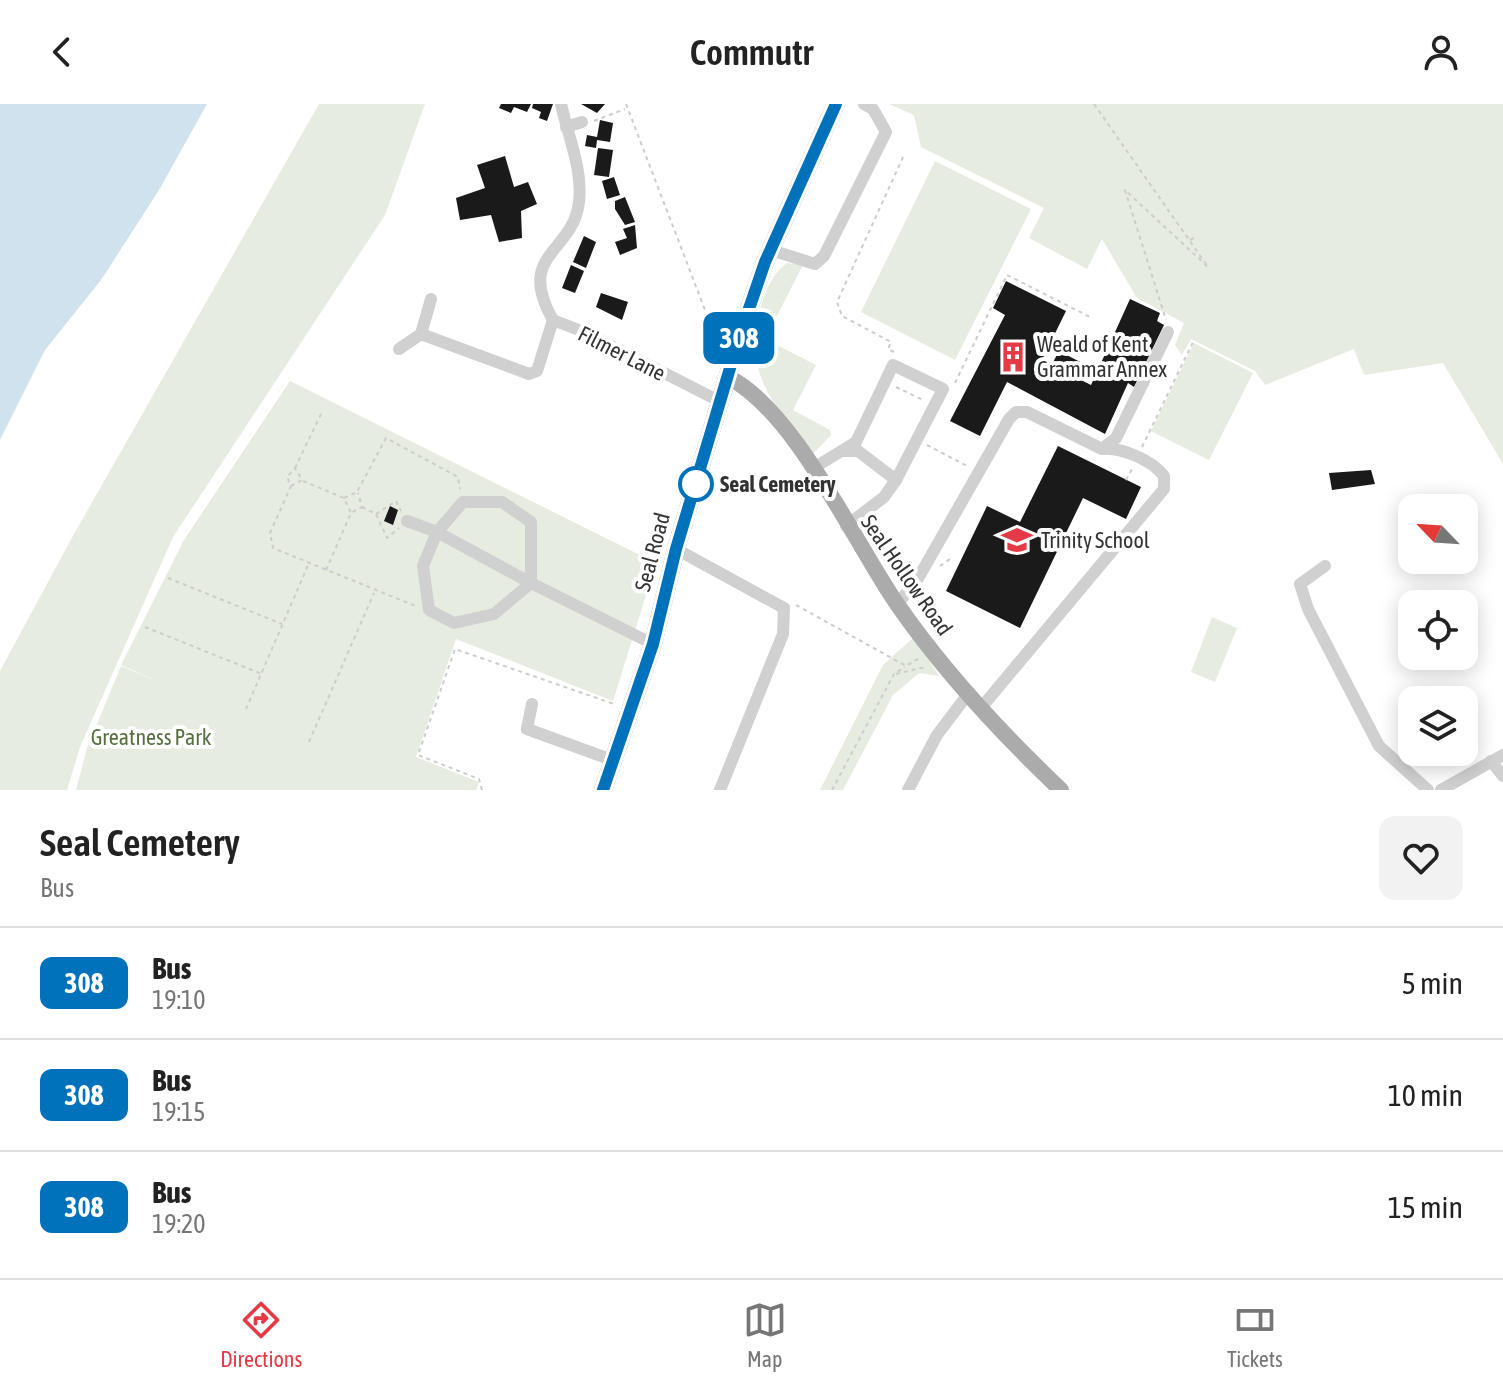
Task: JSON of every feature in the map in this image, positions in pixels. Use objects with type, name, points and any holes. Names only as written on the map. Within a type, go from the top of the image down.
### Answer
[{"type":"highway","name":"Seal Road","points":[[603,790],[653,644],[676,549],[734,356],[771,250],[836,104]]},
{"type":"main road","name":"Seal Hollow Road","points":[[728,377],[749,388],[764,402],[812,469],[897,604],[937,656],[968,694],[1061,790]]},
{"type":"street","points":[[553,320],[542,301],[539,277],[548,255],[579,207],[581,183],[561,104]]},
{"type":"street","points":[[771,250],[815,264],[824,256],[886,132],[873,109],[864,104]]},
{"type":"street","points":[[566,127],[582,122]]},
{"type":"street","points":[[399,349],[421,334],[431,299]]},
{"type":"street","name":"Filmer Lane","points":[[421,334],[529,374],[537,371],[553,320],[584,332],[721,402]]},
{"type":"street","points":[[1102,449],[1116,438],[1168,332]]},
{"type":"street","points":[[812,469],[856,442],[893,365],[943,389],[884,497],[846,526]]},
{"type":"street","points":[[897,604],[916,582],[981,473],[1009,419],[1016,412],[1027,412],[1102,449],[1115,448],[1159,469],[1164,476],[1164,489],[981,708]]},
{"type":"street","points":[[840,451],[858,451],[896,480]]},
{"type":"street","points":[[463,502],[502,502],[531,522],[531,583],[494,614],[454,623],[429,610],[423,566],[437,532],[463,502]]},
{"type":"street","points":[[407,521],[437,532],[653,644]]},
{"type":"street","points":[[676,549],[784,608],[783,634],[720,790]]},
{"type":"street","points":[[1325,566],[1300,584],[1308,609],[1379,746],[1428,790]]},
{"type":"street","points":[[908,790],[937,735],[968,694]]},
{"type":"street","points":[[532,704],[527,729],[612,760]]},
{"type":"street","points":[[1441,790],[1497,758],[1503,776]]},
{"type":"path","points":[[1094,104],[1208,267],[1125,190],[1162,316],[1170,325],[1168,332]]},
{"type":"path","points":[[582,122],[585,124],[626,106],[718,348],[734,356]]},
{"type":"path","points":[[902,356],[888,349],[891,342],[842,316],[837,302],[904,155]]},
{"type":"path","points":[[1189,240],[1194,238],[1192,235]]},
{"type":"path","points":[[954,386],[1007,275],[1092,318]]},
{"type":"path","points":[[1126,480],[1194,340]]},
{"type":"path","points":[[885,381],[934,406]]},
{"type":"path","points":[[291,486],[287,477],[295,468],[322,412]]},
{"type":"path","points":[[929,437],[925,445],[981,473]]},
{"type":"path","points":[[344,498],[357,492],[386,438],[458,477],[463,502]]},
{"type":"path","points":[[295,468],[302,480],[344,498],[351,513]]},
{"type":"path","points":[[302,480],[291,486],[270,533],[273,548],[429,610]]},
{"type":"path","points":[[357,492],[362,507],[376,514],[387,538],[407,521],[396,501],[376,514]]},
{"type":"path","points":[[326,570],[351,513],[362,507]]},
{"type":"path","points":[[246,709],[310,563]]},
{"type":"path","points":[[168,578],[283,624]]},
{"type":"path","points":[[309,742],[375,591]]},
{"type":"path","points":[[784,608],[795,605],[906,666]]},
{"type":"path","points":[[145,627],[262,674]]},
{"type":"path","points":[[482,790],[479,779],[418,755],[455,649],[632,711]]},
{"type":"path","points":[[832,790],[894,674],[906,666],[937,656]]},
{"type":"path","points":[[894,674],[937,656]]},
{"type":"green space","points":[[319,104],[425,104],[385,215],[173,537],[80,747],[67,790],[0,790],[0,671],[74,534]]},
{"type":"green space","points":[[889,104],[1503,104],[1503,464],[1443,363],[1364,375],[1354,349],[1265,385],[1255,371],[1191,339],[1182,355],[1175,345],[1184,323],[1137,298],[1102,239],[1087,269],[1029,238],[1044,208],[921,147],[914,115]]},
{"type":"green space","points":[[935,161],[1031,209],[955,360],[861,312]]},
{"type":"green space","points":[[787,263],[803,265],[765,339],[816,365],[793,410],[830,430],[831,435],[812,455],[771,398],[757,363],[756,332],[763,300],[769,285]]},
{"type":"green space","points":[[1194,343],[1253,373],[1209,460],[1151,431]]},
{"type":"green space","name":"Greatness Park","points":[[290,381],[656,563],[613,701],[456,639],[416,757],[479,782],[476,790],[76,790],[87,748],[121,666],[166,685],[121,665],[184,540]]},
{"type":"green space","points":[[1212,617],[1237,628],[1215,682],[1191,672]]},
{"type":"green space","points":[[914,637],[939,676],[919,673],[893,695],[843,790],[820,790],[883,665]]},
{"type":"water","points":[[0,104],[207,104],[159,190],[101,280],[45,350],[0,440]]},
{"type":"building","points":[[501,104],[531,104],[527,112],[514,107],[511,113],[499,108]]},
{"type":"building","points":[[533,104],[553,104],[547,121],[539,118],[541,112],[532,108]]},
{"type":"building","points":[[581,104],[605,104],[597,113]]},
{"type":"building","points":[[600,120],[613,123],[610,142],[597,140],[596,148],[585,146],[587,135],[597,137]]},
{"type":"building","points":[[598,148],[613,150],[609,177],[594,175]]},
{"type":"building","points":[[505,156],[514,187],[528,182],[537,204],[521,211],[522,238],[499,242],[491,215],[460,220],[456,198],[485,188],[477,165]]},
{"type":"building","points":[[614,177],[620,195],[607,199],[602,181]]},
{"type":"building","points":[[625,197],[635,222],[625,225],[615,209],[615,201]]},
{"type":"building","points":[[635,225],[637,248],[620,255],[615,242],[627,238],[623,229]]},
{"type":"building","points":[[584,236],[596,242],[586,268],[573,262]]},
{"type":"building","points":[[571,265],[584,271],[575,293],[562,288]]},
{"type":"building","name":"Weald of Kent Grammar Annex","points":[[1006,281],[1066,311],[1041,362],[1051,366],[1059,351],[1088,366],[1081,380],[1091,385],[1130,299],[1160,313],[1157,321],[1164,325],[1134,387],[1128,383],[1105,434],[1007,382],[980,436],[950,421],[1005,315],[993,308]]},
{"type":"building","points":[[601,293],[628,302],[622,320],[596,307]]},
{"type":"building","name":"Trinity School","points":[[1058,446],[1141,487],[1126,519],[1083,498],[1020,628],[946,591],[987,506],[1020,522]]},
{"type":"building","points":[[1371,470],[1375,484],[1332,490],[1329,473]]},
{"type":"building","points":[[390,506],[398,510],[393,525],[384,521]]},
{"type":"bus line","name":"308","points":[[603,790],[653,644],[676,549],[739,338],[765,262],[836,104]]},
{"type":"place","name":"Weald of Kent Grammar Annex","points":[[1013,357]]},
{"type":"place","name":"Seal Cemetery","points":[[696,484]]},
{"type":"place","name":"Trinity School","points":[[1017,540]]}]
